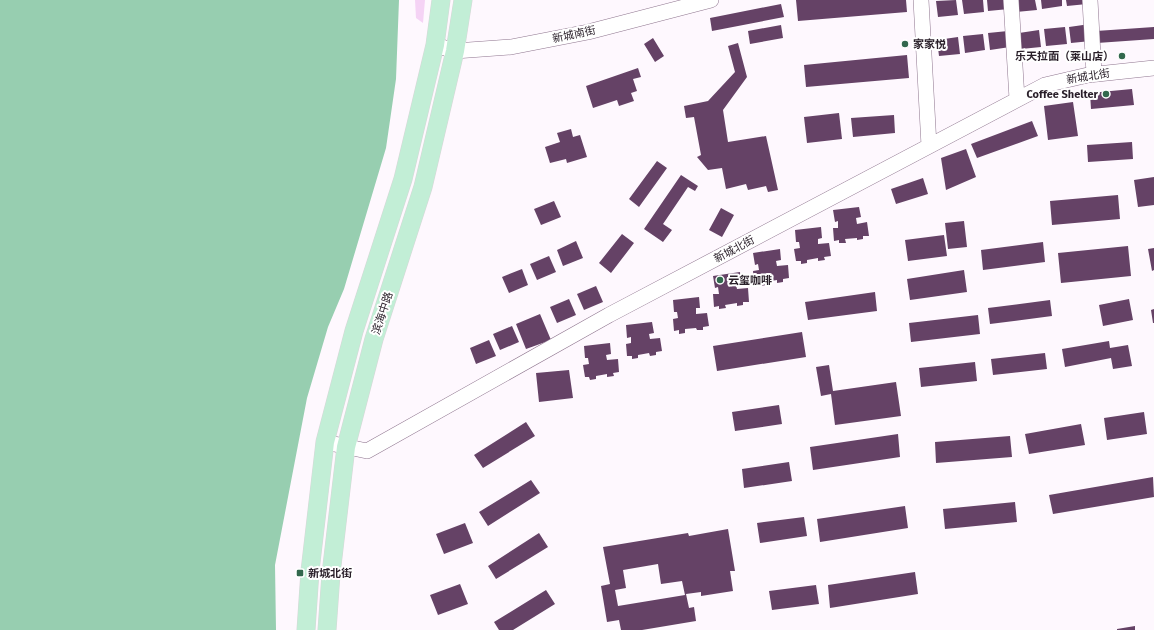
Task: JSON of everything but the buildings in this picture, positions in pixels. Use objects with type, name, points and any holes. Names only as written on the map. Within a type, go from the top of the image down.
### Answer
[{"type":"main road","name":"滨海中路","points":[[306,630],[310,571],[325,442],[354,331],[403,179],[435,45],[441,0]]},
{"type":"main road","name":"滨海中路","points":[[327,630],[331,574],[346,447],[374,339],[423,187],[455,50],[463,0]]},
{"type":"street","name":"新城南街","points":[[435,45],[455,50],[511,47],[581,34],[710,0]]},
{"type":"street","points":[[921,0],[929,146]]},
{"type":"street","points":[[1011,0],[1017,98]]},
{"type":"street","points":[[1090,0],[1094,74]]},
{"type":"street","name":"新城北街","points":[[325,442],[367,451],[609,315],[1017,98],[1045,85],[1094,74],[1154,68]]},
{"type":"shaded area","points":[[0,0],[399,0],[396,79],[386,148],[344,289],[328,327],[307,398],[275,565],[276,630],[0,630]]},
{"type":"shaded area","points":[[415,0],[425,0],[423,23],[416,18]]},
{"type":"place","name":"家家悦","points":[[905,44]]},
{"type":"place","name":"乐天拉面（莱山店）","points":[[1122,56]]},
{"type":"place","name":"Coffee Shelter","points":[[1106,94]]},
{"type":"place","name":"云玺咖啡","points":[[720,280]]},
{"type":"place","name":"新城北街","points":[[300,573]]}]
